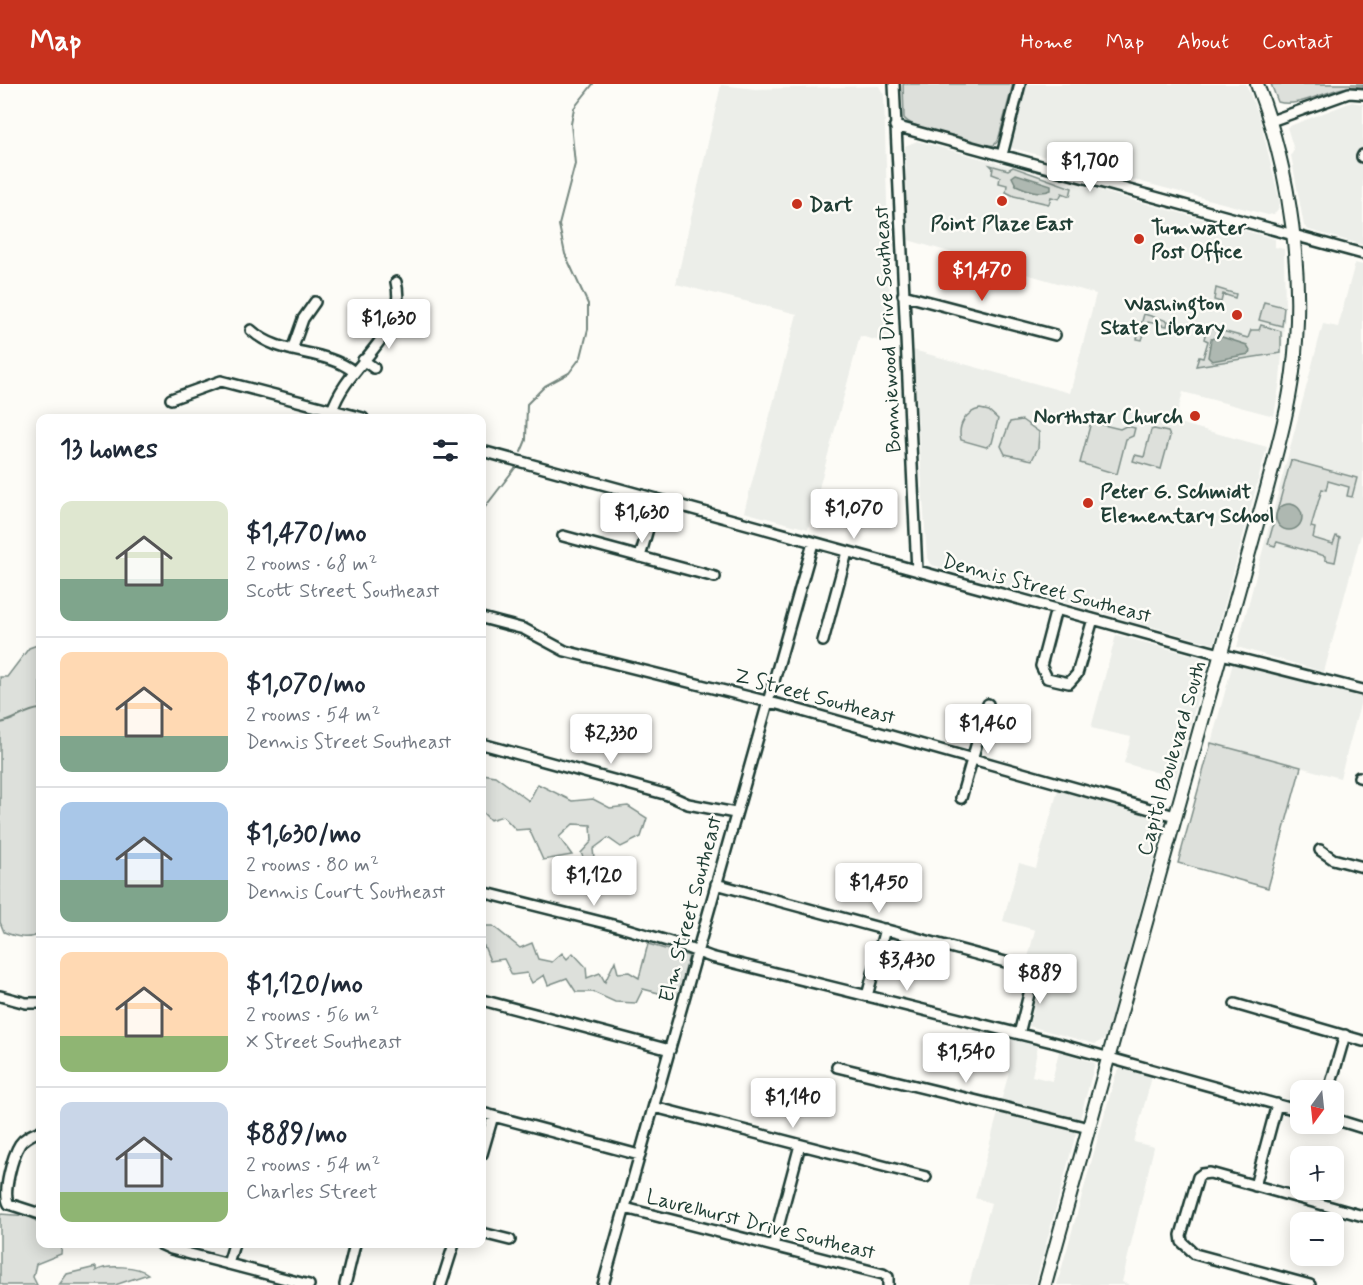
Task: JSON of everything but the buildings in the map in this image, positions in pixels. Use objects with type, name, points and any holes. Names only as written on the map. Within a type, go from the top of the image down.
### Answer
[{"type":"main road","name":"Capitol Boulevard South","points":[[1046,1285],[1267,488],[1290,392],[1296,337],[1293,235],[1271,121],[1257,84]]},
{"type":"street","name":"Bonniewood Drive Southeast","points":[[894,84],[917,571]]},
{"type":"street","points":[[1002,155],[1020,84]]},
{"type":"street","points":[[1271,121],[1349,93],[1363,94]]},
{"type":"street","points":[[895,126],[1363,254]]},
{"type":"street","points":[[332,411],[338,393],[394,320],[399,299],[396,282]]},
{"type":"street","points":[[903,295],[1055,335]]},
{"type":"street","points":[[292,350],[303,319],[315,302]]},
{"type":"street","points":[[251,330],[270,343],[338,362],[353,371]]},
{"type":"street","points":[[363,360],[374,368]]},
{"type":"street","points":[[195,377],[199,387]]},
{"type":"street","points":[[171,399],[199,387],[221,381],[345,414]]},
{"type":"street","name":"Dennis Street Southeast","points":[[486,452],[1220,654],[1363,690]]},
{"type":"street","points":[[640,557],[656,500]]},
{"type":"street","points":[[562,536],[715,577]]},
{"type":"street","name":"Elm Street Southeast","points":[[603,1285],[813,543]]},
{"type":"street","points":[[823,641],[847,552]]},
{"type":"street","points":[[1056,609],[1041,666],[1047,678],[1054,681],[1069,683],[1077,674],[1093,619]]},
{"type":"street","name":"Z Street Southeast","points":[[486,619],[524,628],[565,651],[973,757],[1175,816]]},
{"type":"street","points":[[961,798],[988,704]]},
{"type":"street","points":[[486,745],[668,795],[688,804],[735,813]]},
{"type":"street","points":[[1320,850],[1333,859],[1363,867]]},
{"type":"street","points":[[716,884],[1035,970],[1019,1034]]},
{"type":"street","points":[[486,893],[617,926],[697,952],[1108,1057],[1290,1107]]},
{"type":"street","points":[[867,996],[885,929]]},
{"type":"street","points":[[0,996],[26,1003],[36,1003]]},
{"type":"street","points":[[486,1001],[670,1050]]},
{"type":"street","points":[[1235,1004],[1363,1041]]},
{"type":"street","points":[[1332,1080],[1345,1035]]},
{"type":"street","points":[[837,1067],[1089,1128]]},
{"type":"street","points":[[1255,1186],[1277,1104]]},
{"type":"street","points":[[654,1107],[926,1177]]},
{"type":"street","points":[[486,1114],[639,1155]]},
{"type":"street","points":[[486,1140],[493,1116]]},
{"type":"street","points":[[1344,1122],[1363,1128]]},
{"type":"street","points":[[36,1133],[27,1137],[19,1146],[5,1193],[9,1204],[36,1213]]},
{"type":"street","points":[[773,1246],[800,1144]]},
{"type":"street","points":[[1310,1285],[1195,1254],[1187,1249],[1181,1235],[1196,1182],[1202,1174],[1363,1216]]},
{"type":"street","name":"Laurelhurst Drive Southeast","points":[[625,1208],[773,1246],[888,1281]]},
{"type":"street","points":[[486,1234],[510,1240]]},
{"type":"street","points":[[169,1248],[309,1285]]},
{"type":"street","points":[[228,1264],[233,1248]]},
{"type":"street","points":[[345,1285],[354,1248]]},
{"type":"street","points":[[441,1285],[453,1248]]},
{"type":"shaded area","points":[[903,84],[1013,84],[998,141],[994,145],[946,136],[919,127],[904,118]]},
{"type":"shaded area","points":[[1027,84],[1246,84],[1260,119],[1280,203],[1278,209],[1274,214],[1268,215],[1008,147]]},
{"type":"shaded area","points":[[1271,84],[1363,84],[1363,86],[1352,86],[1287,103],[1278,102]]},
{"type":"shaded area","points":[[721,85],[755,89],[879,86],[884,95],[891,344],[860,336],[808,529],[744,512],[797,314],[676,284]]},
{"type":"shaded area","points":[[1352,102],[1363,104],[1363,245],[1309,230],[1304,226],[1291,155],[1294,150],[1287,127]]},
{"type":"shaded area","points":[[917,141],[1275,239],[1275,247],[1284,249],[1285,312],[1280,381],[1274,416],[1183,392],[1175,422],[1267,447],[1214,644],[932,565],[927,558],[913,350],[1070,393],[1096,294],[908,240],[905,146]]},
{"type":"shaded area","points":[[990,165],[1008,170],[1013,167],[1072,188],[1070,196],[1062,193],[1059,199],[1051,197],[1049,204],[1014,196],[1006,192],[1007,185],[999,183],[1000,177],[992,174],[993,168]]},
{"type":"shaded area","points":[[1016,174],[1051,185],[1051,190],[1038,192],[1016,185],[1012,177]]},
{"type":"shaded area","points":[[1355,263],[1363,265],[1363,527],[1324,672],[1237,647],[1323,324],[1338,327]]},
{"type":"shaded area","points":[[1216,288],[1236,294],[1235,298],[1223,294],[1221,302],[1214,300]]},
{"type":"shaded area","points":[[1264,302],[1284,307],[1282,326],[1259,320]]},
{"type":"shaded area","points":[[1144,314],[1168,321],[1167,326],[1148,322],[1142,340],[1137,339]]},
{"type":"shaded area","points":[[1261,325],[1281,331],[1281,353],[1196,366],[1199,357],[1203,358],[1208,341],[1204,339],[1207,327],[1248,338],[1251,330],[1259,330]]},
{"type":"shaded area","points":[[1219,336],[1247,345],[1250,350],[1249,354],[1212,361],[1208,357],[1211,339]]},
{"type":"shaded area","points":[[980,409],[989,411],[998,419],[992,443],[986,447],[961,440],[960,434],[960,429],[967,416]]},
{"type":"shaded area","points":[[1022,420],[1039,432],[1038,448],[1032,460],[1005,454],[1001,446],[1010,422]]},
{"type":"shaded area","points":[[1091,422],[1120,429],[1126,426],[1135,428],[1133,436],[1126,439],[1117,474],[1080,463]]},
{"type":"shaded area","points":[[1151,430],[1168,432],[1170,436],[1161,469],[1133,461],[1135,455],[1144,457]]},
{"type":"shaded area","points":[[1291,460],[1357,478],[1352,497],[1347,496],[1349,487],[1328,481],[1326,490],[1322,489],[1311,527],[1315,528],[1313,538],[1333,544],[1336,536],[1340,538],[1335,562],[1325,560],[1325,556],[1277,542],[1275,546],[1268,544]]},
{"type":"shaded area","points":[[1289,504],[1298,508],[1302,517],[1298,526],[1289,530],[1280,526],[1276,517],[1280,508]]},
{"type":"shaded area","points":[[1116,635],[1200,657],[1206,667],[1176,778],[1124,763],[1131,737],[1091,728]]},
{"type":"shaded area","points":[[36,645],[36,935],[22,937],[4,932],[0,922],[0,677],[7,677],[29,648]]},
{"type":"shaded area","points":[[1234,659],[1363,694],[1340,778],[1211,743]]},
{"type":"shaded area","points":[[1211,743],[1301,767],[1268,888],[1178,863]]},
{"type":"shaded area","points":[[486,775],[495,776],[529,801],[538,784],[572,801],[593,799],[610,808],[628,806],[647,818],[641,837],[621,847],[608,838],[593,849],[595,867],[589,869],[581,853],[592,841],[591,825],[573,824],[559,837],[572,855],[543,860],[529,829],[516,830],[503,816],[490,820],[486,816]]},
{"type":"shaded area","points":[[1060,783],[1166,814],[1106,1038],[1095,1044],[1029,1026],[1045,966],[1043,962],[1028,958],[1035,930],[1003,921],[1019,863],[1036,868]]},
{"type":"shaded area","points":[[486,926],[493,926],[520,948],[532,943],[538,959],[552,962],[562,953],[567,959],[573,953],[586,967],[587,978],[600,973],[605,982],[615,961],[618,973],[629,972],[639,978],[648,944],[689,956],[678,998],[643,989],[636,1003],[615,1002],[593,992],[576,992],[567,978],[548,985],[544,975],[532,983],[527,973],[512,975],[504,959],[490,961],[486,951]]},
{"type":"shaded area","points":[[987,1033],[1038,1046],[1032,1076],[1052,1081],[1059,1051],[1095,1063],[1035,1285],[969,1285],[991,1203],[975,1198],[1009,1072],[978,1064]]},
{"type":"shaded area","points":[[1123,1068],[1152,1077],[1134,1142],[1154,1147],[1122,1282],[1130,1285],[1057,1285],[1115,1077],[1118,1070]]},
{"type":"shaded area","points":[[0,1214],[29,1216],[36,1221],[36,1248],[62,1248],[61,1254],[36,1264],[33,1277],[37,1285],[3,1285],[0,1283]]},
{"type":"shaded area","points":[[96,1267],[96,1271],[107,1267],[122,1267],[137,1269],[148,1274],[115,1285],[59,1285],[67,1274]]},
{"type":"waterway","points":[[521,452],[526,440],[527,404],[545,386],[569,373],[581,357],[588,329],[588,304],[565,254],[559,225],[575,164],[571,124],[574,108],[593,84]]},
{"type":"waterway","points":[[486,506],[515,468]]},
{"type":"waterway","points":[[0,723],[36,710]]},
{"type":"place","name":"Point Plaze East","points":[[1002,201]]},
{"type":"place","name":"Dart","points":[[797,204]]},
{"type":"place","name":"Tumwater Post Office","points":[[1139,239]]},
{"type":"place","name":"Washington State Library","points":[[1237,315]]},
{"type":"place","name":"Northstar Church","points":[[1195,416]]},
{"type":"place","name":"Peter G. Schmidt Elementary School","points":[[1088,503]]}]
